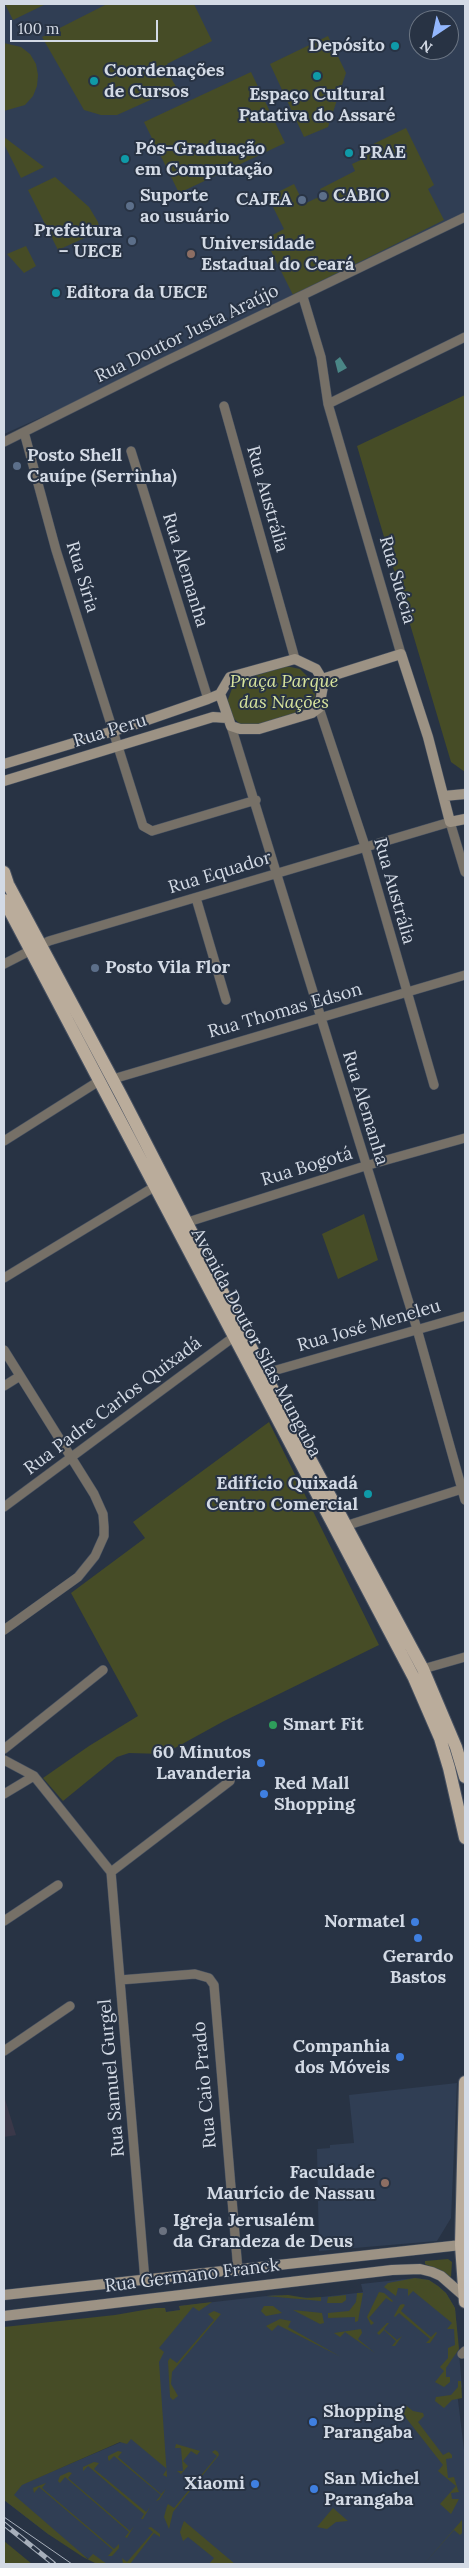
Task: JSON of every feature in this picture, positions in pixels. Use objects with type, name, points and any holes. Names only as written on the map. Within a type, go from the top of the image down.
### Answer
[{"type":"main road","name":"Avenida Doutor Silas Munguba","points":[[4,872],[34,948],[99,1081],[154,1187],[237,1334],[340,1528],[422,1694],[449,1768],[465,1832]]},
{"type":"main road","name":"Avenida Doutor Silas Munguba","points":[[4,900],[113,1079],[188,1222],[237,1334]]},
{"type":"main road","name":"Avenida Doutor Silas Munguba","points":[[340,1528],[423,1669],[452,1739],[465,1777]]},
{"type":"main road","points":[[465,2082],[463,2245],[465,2302]]},
{"type":"street","name":"Rua Doutor Justa Araújo","points":[[4,442],[166,361],[465,218]]},
{"type":"street","name":"Rua Suécia","points":[[303,297],[321,357],[328,404],[465,872]]},
{"type":"street","points":[[328,404],[465,337]]},
{"type":"street","name":"Rua Austrália","points":[[224,406],[295,659]]},
{"type":"street","name":"Rua Síria","points":[[24,432],[56,550],[118,746]]},
{"type":"street","name":"Rua Alemanha","points":[[131,451],[208,699]]},
{"type":"street","points":[[322,679],[401,654]]},
{"type":"street","points":[[295,659],[310,665],[322,679],[323,692],[319,708]]},
{"type":"street","name":"Rua Peru","points":[[4,764],[114,731],[208,699],[220,694],[230,677],[295,659]]},
{"type":"street","points":[[220,694],[229,722]]},
{"type":"street","name":"Rua Austrália","points":[[319,708],[365,846],[434,1085]]},
{"type":"street","name":"Rua Peru","points":[[4,781],[213,718],[229,722],[240,729],[259,729],[305,716],[319,708]]},
{"type":"street","name":"Rua Alemanha","points":[[229,722],[256,800],[417,1330],[464,1489],[465,1500]]},
{"type":"street","points":[[118,746],[144,826],[152,831],[256,800]]},
{"type":"street","points":[[20,760],[24,775]]},
{"type":"street","points":[[444,796],[465,794]]},
{"type":"street","points":[[450,822],[465,819]]},
{"type":"street","name":"Rua Equador","points":[[4,964],[49,941],[450,822]]},
{"type":"street","points":[[196,898],[226,1000]]},
{"type":"street","name":"Rua Thomas Edson","points":[[113,1079],[465,975]]},
{"type":"street","points":[[4,1141],[99,1081]]},
{"type":"street","name":"Rua Bogotá","points":[[188,1222],[366,1166],[465,1138]]},
{"type":"street","points":[[4,1278],[154,1187]]},
{"type":"street","name":"Rua José Meneleu","points":[[259,1375],[465,1316]]},
{"type":"street","name":"Rua Padre Carlos Quixadá","points":[[4,1507],[237,1334]]},
{"type":"street","points":[[4,1350],[69,1458],[94,1494],[103,1514],[104,1536],[95,1556],[78,1576],[4,1630]]},
{"type":"street","points":[[4,1386],[20,1376]]},
{"type":"street","points":[[340,1528],[464,1489]]},
{"type":"street","points":[[423,1669],[465,1657]]},
{"type":"street","points":[[4,1749],[103,1670]]},
{"type":"street","points":[[4,1760],[34,1776],[112,1872],[230,1780]]},
{"type":"street","points":[[4,1794],[34,1776]]},
{"type":"street","name":"Rua Samuel Gurgel","points":[[112,1872],[144,2281]]},
{"type":"street","points":[[4,1921],[58,1885]]},
{"type":"street","name":"Rua Caio Prado","points":[[120,1980],[195,1974],[209,1978],[214,1985],[238,2271]]},
{"type":"street","points":[[4,2051],[70,2006]]},
{"type":"street","name":"Rua Germano Franck","points":[[4,2296],[463,2245]]},
{"type":"street","name":"Rua Germano Franck","points":[[4,2316],[392,2270],[420,2269],[432,2272],[446,2280],[465,2297]]},
{"type":"shaded area","name":"Universidade Estadual do Ceará","points":[[4,4],[465,4],[465,212],[60,409],[4,434]]},
{"type":"shaded area","points":[[340,357],[347,368],[338,373],[335,361]]},
{"type":"shaded area","name":"Faculdade Maurício de Nassau","points":[[457,2083],[451,2218],[437,2241],[319,2251],[317,2149],[330,2148],[330,2145],[354,2143],[349,2095]]},
{"type":"shaded area","points":[[4,2096],[16,2135],[17,2135],[4,2137]]},
{"type":"shaded area","name":"Shopping Parangaba","points":[[415,2278],[429,2280],[438,2286],[446,2293],[455,2308],[462,2387],[457,2392],[465,2458],[465,2564],[97,2564],[48,2534],[4,2500],[4,2492],[133,2437],[159,2362],[155,2309],[165,2308],[166,2312],[180,2310],[179,2306],[275,2295],[313,2298],[357,2293],[363,2292],[361,2284]]},
{"type":"green space","points":[[5,4],[46,4],[13,20]]},
{"type":"green space","points":[[107,4],[194,4],[212,41],[167,64],[172,73],[169,75],[177,88],[117,115],[101,115],[84,110],[42,37]]},
{"type":"green space","points":[[328,36],[346,73],[328,127],[304,137],[270,64]]},
{"type":"green space","points":[[4,43],[21,47],[30,54],[36,64],[38,75],[37,86],[33,96],[25,105],[4,111]]},
{"type":"green space","points":[[251,72],[285,143],[179,193],[144,122]]},
{"type":"green space","points":[[406,128],[434,185],[428,189],[444,220],[293,295],[265,239],[284,229],[268,197],[294,184],[304,204],[323,195],[320,189],[355,171],[352,164],[363,159],[359,151]]},
{"type":"green space","points":[[4,137],[44,167],[21,178],[4,144]]},
{"type":"green space","points":[[55,177],[89,207],[98,222],[100,231],[58,250],[28,190]]},
{"type":"green space","points":[[26,246],[36,266],[24,273],[7,254]]},
{"type":"green space","points":[[465,395],[465,772],[451,762],[357,446]]},
{"type":"green space","name":"Praça Parque das Nações","points":[[286,666],[300,669],[314,683],[315,697],[307,709],[254,726],[240,724],[232,717],[227,702],[233,686],[241,680]]},
{"type":"green space","points":[[364,1214],[378,1260],[338,1279],[322,1234]]},
{"type":"green space","points":[[269,1422],[379,1645],[224,1721],[164,1754],[129,1753],[117,1757],[63,1801],[43,1778],[89,1746],[138,1716],[71,1593],[145,1538],[133,1522]]},
{"type":"green space","points":[[448,2259],[452,2262],[451,2277],[425,2264],[425,2261]]},
{"type":"green space","points":[[415,2278],[429,2280],[438,2286],[446,2293],[455,2308],[459,2349],[446,2368],[446,2377],[450,2377],[450,2382],[444,2387],[435,2382],[444,2371],[440,2367],[448,2358],[448,2348],[455,2345],[454,2329],[447,2329],[452,2323],[413,2291],[408,2296],[408,2289],[398,2288],[396,2296],[384,2287],[388,2283]]},
{"type":"green space","points":[[379,2292],[384,2293],[393,2301],[386,2298],[369,2318],[374,2323],[371,2325],[367,2317]]},
{"type":"green space","points":[[357,2293],[363,2293],[358,2321],[355,2322],[355,2317],[328,2318],[328,2313],[349,2311],[356,2302]]},
{"type":"green space","points":[[288,2295],[306,2298],[321,2297],[321,2301],[266,2296]]},
{"type":"green space","points":[[346,2295],[346,2300],[342,2303],[327,2303],[328,2297]]},
{"type":"green space","points":[[212,2302],[199,2311],[193,2307],[159,2348],[164,2352],[159,2362],[166,2469],[131,2439],[127,2444],[120,2442],[22,2485],[14,2495],[88,2559],[93,2554],[107,2564],[97,2564],[83,2557],[48,2534],[4,2500],[4,2327],[115,2315],[155,2308],[165,2308],[166,2312],[180,2310],[179,2306]]},
{"type":"green space","points":[[400,2305],[405,2305],[401,2311],[431,2337],[437,2333],[430,2343],[426,2343],[430,2339],[399,2313],[394,2316]]},
{"type":"green space","points":[[264,2306],[273,2306],[282,2313],[266,2316],[261,2311]]},
{"type":"green space","points":[[293,2310],[322,2313],[324,2323],[320,2324]]},
{"type":"green space","points":[[214,2311],[221,2314],[172,2372],[171,2384],[178,2396],[173,2400],[170,2397],[168,2361],[170,2358],[177,2363],[214,2320],[208,2314]]},
{"type":"green space","points":[[280,2319],[291,2321],[288,2327],[341,2357],[278,2325],[272,2331],[266,2326]]},
{"type":"green space","points":[[389,2323],[384,2329],[397,2340],[402,2336],[395,2346],[392,2346],[396,2341],[384,2330],[379,2335],[377,2333]]},
{"type":"green space","points":[[361,2329],[362,2333],[358,2339],[375,2353],[345,2332],[340,2337],[334,2333]]},
{"type":"green space","points":[[458,2381],[461,2381],[462,2398],[452,2400],[444,2408],[435,2401],[436,2397],[451,2395],[458,2387]]},
{"type":"green space","points":[[404,2404],[413,2411],[423,2413],[424,2416],[418,2422],[443,2455],[449,2452],[452,2455],[452,2458],[446,2459],[448,2478],[454,2477],[459,2492],[451,2493],[452,2499],[459,2499],[451,2514],[440,2504],[456,2486],[438,2471],[443,2465],[399,2409]]},
{"type":"green space","points":[[176,2444],[200,2451],[197,2455],[191,2451],[183,2461],[188,2466],[181,2474],[177,2471],[183,2471],[181,2448],[175,2448]]},
{"type":"green space","points":[[215,2450],[219,2455],[173,2512],[169,2529],[164,2517],[168,2504],[174,2508],[217,2456],[212,2452]]},
{"type":"green space","points":[[118,2451],[122,2452],[118,2457],[161,2494],[166,2489],[159,2500],[156,2501],[161,2495],[114,2456],[109,2461],[108,2456]]},
{"type":"green space","points":[[94,2462],[99,2463],[94,2469],[146,2512],[150,2507],[143,2519],[141,2519],[144,2514],[88,2466],[83,2471],[83,2467]]},
{"type":"green space","points":[[69,2472],[72,2473],[68,2478],[130,2531],[134,2526],[127,2538],[125,2537],[129,2532],[65,2477],[60,2483],[58,2481],[60,2476]]},
{"type":"green space","points":[[46,2483],[42,2488],[114,2549],[119,2544],[119,2548],[112,2556],[108,2556],[113,2550],[39,2487],[34,2493],[33,2488]]},
{"type":"green space","points":[[333,2508],[348,2521],[336,2522],[327,2529],[317,2527]]},
{"type":"green space","points":[[462,2520],[462,2533],[460,2535],[454,2530],[424,2564]]},
{"type":"green space","points":[[184,2521],[235,2564],[209,2564],[214,2558],[188,2537],[183,2541],[180,2532]]},
{"type":"green space","points":[[151,2527],[160,2534],[160,2537],[154,2533],[130,2564],[123,2564],[122,2558],[127,2562],[153,2532],[148,2528]]},
{"type":"green space","points":[[4,2541],[32,2564],[4,2564]]},
{"type":"tram line","points":[[4,2517],[72,2564]]},
{"type":"railway","points":[[4,2524],[54,2564]]},
{"type":"place","name":"Depósito","points":[[395,46]]},
{"type":"place","name":"Espaço Cultural Patativa do Assaré","points":[[317,76]]},
{"type":"place","name":"Coordenações de Cursos","points":[[94,81]]},
{"type":"place","name":"PRAE","points":[[349,153]]},
{"type":"place","name":"Pós-Graduação em Computação","points":[[125,159]]},
{"type":"place","name":"CABIO","points":[[323,196]]},
{"type":"place","name":"CAJEA","points":[[302,200]]},
{"type":"place","name":"Suporte ao usuário","points":[[130,206]]},
{"type":"place","name":"Prefeitura – UECE","points":[[132,241]]},
{"type":"place","name":"Universidade Estadual do Ceará","points":[[191,254]]},
{"type":"place","name":"Editora da UECE","points":[[56,293]]},
{"type":"place","name":"Posto Shell Cauípe (Serrinha)","points":[[17,466]]},
{"type":"place","name":"Posto Vila Flor","points":[[95,968]]},
{"type":"place","name":"Edifício Quixadá Centro Comercial","points":[[368,1494]]},
{"type":"place","name":"Smart Fit","points":[[273,1725]]},
{"type":"place","name":"60 Minutos Lavanderia","points":[[261,1763]]},
{"type":"place","name":"Red Mall Shopping","points":[[264,1794]]},
{"type":"place","name":"Normatel","points":[[415,1922]]},
{"type":"place","name":"Gerardo Bastos","points":[[418,1938]]},
{"type":"place","name":"Companhia dos Móveis","points":[[400,2057]]},
{"type":"place","name":"Faculdade Maurício de Nassau","points":[[385,2183]]},
{"type":"place","name":"Igreja Jerusalém da Grandeza de Deus","points":[[163,2231]]},
{"type":"place","name":"Shopping Parangaba","points":[[313,2422]]},
{"type":"place","name":"Xiaomi","points":[[255,2484]]},
{"type":"place","name":"San Michel Parangaba","points":[[314,2489]]}]
